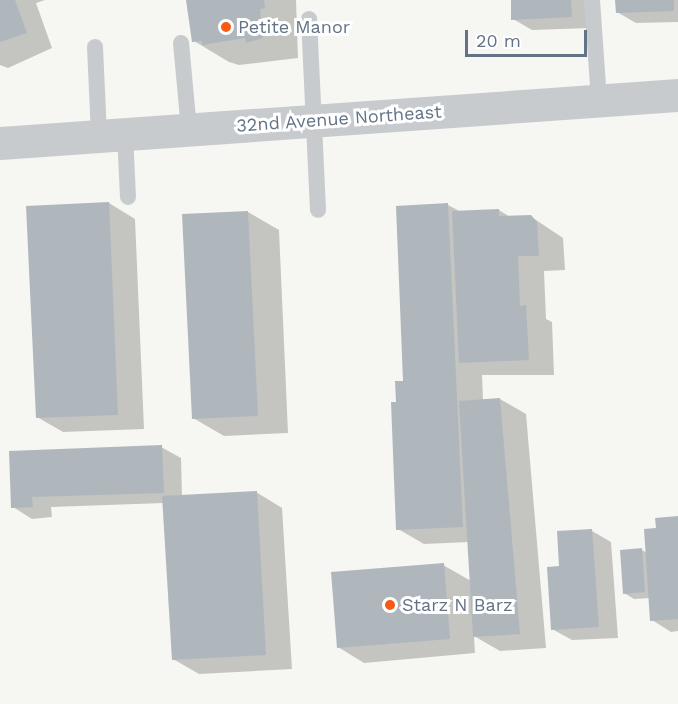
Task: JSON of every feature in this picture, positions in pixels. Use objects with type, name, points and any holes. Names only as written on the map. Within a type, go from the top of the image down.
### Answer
[{"type":"street","name":"32nd Avenue Northeast","points":[[0,143],[678,95]]},
{"type":"lane","points":[[592,0],[598,101]]},
{"type":"lane","points":[[309,19],[318,210]]},
{"type":"lane","points":[[182,43],[189,129]]},
{"type":"lane","points":[[96,47],[112,135],[128,197]]},
{"type":"building","points":[[0,0],[15,0],[27,33],[0,42]]},
{"type":"building","name":"Petite Manor","points":[[186,0],[264,0],[265,8],[260,9],[263,38],[246,43],[245,38],[202,45],[202,41],[192,42]]},
{"type":"building","points":[[511,0],[571,0],[572,17],[511,20]]},
{"type":"building","points":[[615,0],[674,0],[674,11],[616,13]]},
{"type":"building","points":[[109,202],[118,415],[36,418],[26,206]]},
{"type":"building","points":[[448,203],[463,527],[396,530],[391,402],[396,402],[395,381],[403,381],[396,206]]},
{"type":"building","points":[[499,209],[499,216],[531,215],[537,222],[539,256],[518,256],[520,306],[526,305],[529,360],[459,363],[452,211]]},
{"type":"building","points":[[248,211],[258,416],[192,419],[182,214]]},
{"type":"building","points":[[500,398],[520,634],[473,637],[459,401]]},
{"type":"building","points":[[162,445],[164,493],[32,497],[33,507],[11,508],[9,451]]},
{"type":"building","points":[[257,491],[266,655],[172,660],[162,496]]},
{"type":"building","points":[[678,516],[678,619],[650,621],[644,529],[656,528],[655,518]]},
{"type":"building","points":[[592,529],[599,627],[551,630],[547,567],[559,566],[557,531]]},
{"type":"building","points":[[642,548],[645,592],[623,594],[620,550]]},
{"type":"building","name":"Starz N Barz","points":[[444,563],[450,639],[337,648],[331,572]]},
{"type":"place","name":"Petite Manor","points":[[226,27]]},
{"type":"place","name":"Starz N Barz","points":[[390,605]]}]
